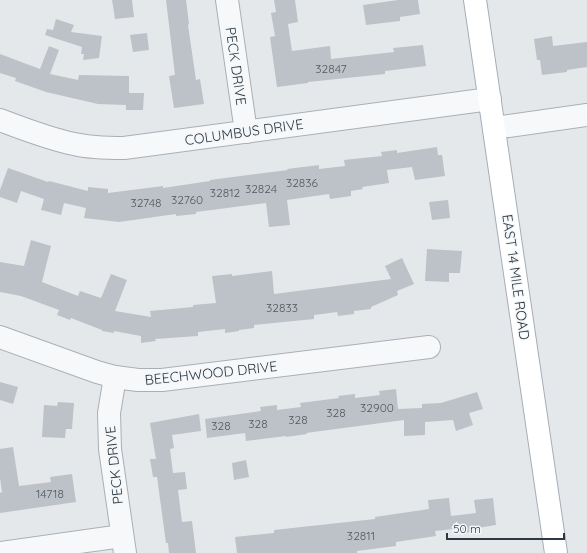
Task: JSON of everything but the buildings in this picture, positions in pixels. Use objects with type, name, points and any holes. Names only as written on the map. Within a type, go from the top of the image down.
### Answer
[{"type":"main road","name":"EAST 14 MILE ROAD","points":[[475,0],[556,553]]},
{"type":"street","name":"PECK DRIVE","points":[[227,0],[246,132]]},
{"type":"street","name":"COLUMBUS DRIVE","points":[[0,120],[52,138],[75,144],[94,147],[132,147],[490,99]]},
{"type":"street","points":[[494,128],[587,115]]},
{"type":"street","name":"BEECHWOOD DRIVE","points":[[0,337],[115,377],[138,380],[162,380],[429,348]]},
{"type":"street","name":"PECK DRIVE","points":[[115,377],[109,413],[110,449],[124,545]]},
{"type":"street","points":[[1,553],[124,545]]}]
